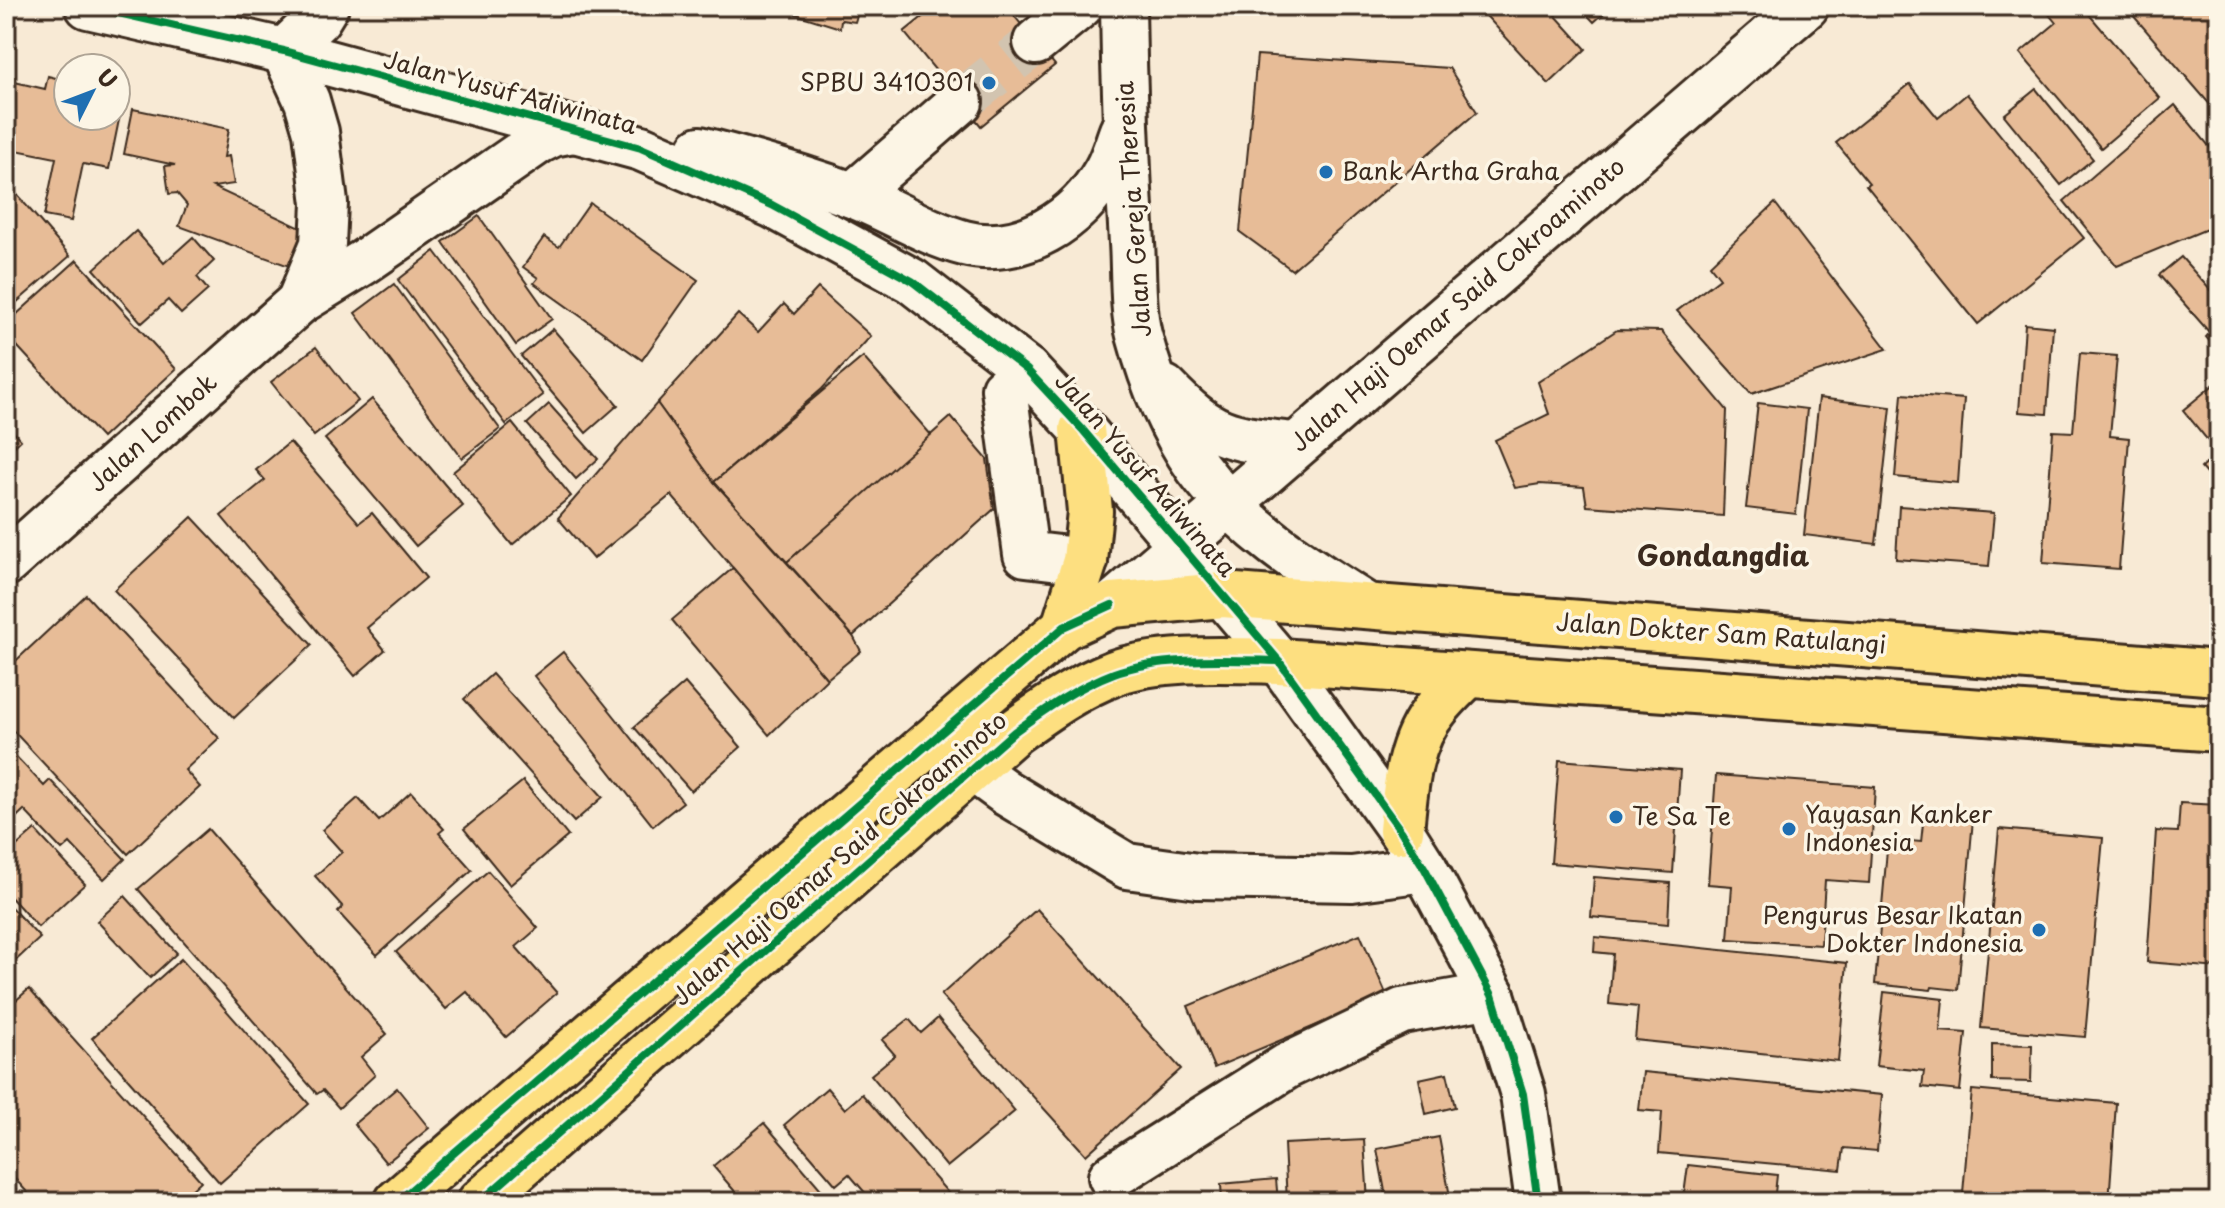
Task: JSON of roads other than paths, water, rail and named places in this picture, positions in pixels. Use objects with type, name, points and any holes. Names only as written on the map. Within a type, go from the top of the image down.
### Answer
[{"type":"main road","points":[[1064,627],[1085,561],[1090,511],[1082,429]]},
{"type":"main road","name":"Jalan Dokter Sam Ratulangi","points":[[1223,595],[2219,673]]},
{"type":"main road","name":"Jalan Haji Oemar Said Cokroaminoto","points":[[397,1202],[1064,627],[1112,605],[1223,595]]},
{"type":"main road","points":[[1279,661],[2219,729]]},
{"type":"main road","name":"Jalan Haji Oemar Said Cokroaminoto","points":[[480,1202],[1014,732],[1062,697],[1116,672],[1175,662],[1279,661]]},
{"type":"main road","points":[[1401,831],[1406,777],[1417,743],[1433,711],[1467,676]]},
{"type":"street","name":"Jalan Yusuf Adiwinata","points":[[88,6],[284,51],[641,148],[772,205],[912,281],[1027,370],[1082,429],[1279,661],[1425,869],[1492,995],[1523,1094],[1538,1202]]},
{"type":"street","points":[[284,51],[318,19],[326,6]]},
{"type":"street","points":[[1036,42],[1080,6]]},
{"type":"street","name":"Jalan Gereja Theresia","points":[[1123,6],[1124,126],[1138,332],[1152,374],[1175,430],[1199,469],[1229,502],[1266,538],[1367,606]]},
{"type":"street","name":"Jalan Haji Oemar Said Cokroaminoto","points":[[1112,605],[1806,6]]},
{"type":"street","name":"Jalan Lombok","points":[[284,51],[307,101],[316,132],[325,203],[323,244],[299,302]]},
{"type":"street","points":[[853,195],[960,102]]},
{"type":"street","points":[[641,148],[693,148],[737,159],[853,195],[948,238],[967,244],[1000,247],[1040,234],[1080,207],[1107,170],[1124,126]]},
{"type":"street","name":"Jalan Lombok","points":[[6,563],[299,302],[364,262],[539,141],[553,134],[574,130]]},
{"type":"street","points":[[1027,370],[1004,389],[1026,554],[1085,561]]},
{"type":"street","points":[[1152,374],[1191,415],[1214,430],[1241,439],[1295,445]]},
{"type":"street","points":[[973,769],[1006,793],[1127,866],[1198,876],[1352,879],[1425,869]]},
{"type":"street","points":[[1111,1177],[1301,1059],[1402,1011],[1492,995]]},
{"type":"tunnel","points":[[960,102],[1036,42]]},
{"type":"place","name":"SPBU 3410301","points":[[989,83]]},
{"type":"place","name":"Bank Artha Graha","points":[[1326,172]]},
{"type":"place","name":"Te Sa Te","points":[[1616,817]]},
{"type":"place","name":"Yayasan Kanker Indonesia","points":[[1789,829]]},
{"type":"place","name":"Pengurus Besar Ikatan Dokter Indonesia","points":[[2039,930]]},
{"type":"district","name":"Gondangdia","points":[[1723,556]]}]
